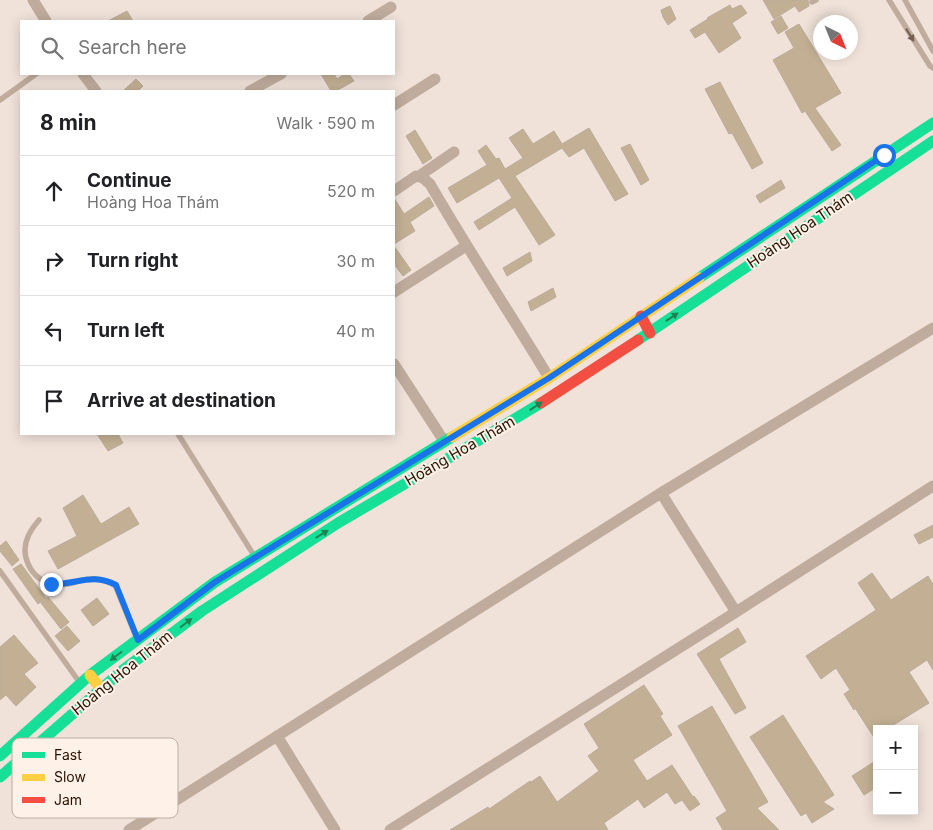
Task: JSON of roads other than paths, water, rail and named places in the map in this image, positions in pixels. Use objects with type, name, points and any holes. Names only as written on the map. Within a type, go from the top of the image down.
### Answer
[{"type":"main road","name":"Hoàng Hoa Thám","points":[[20,738],[90,675],[215,582],[549,378],[933,122]]},
{"type":"main road","name":"Hoàng Hoa Thám","points":[[43,738],[144,654],[199,613],[251,578],[380,498],[529,411],[650,333],[933,141]]},
{"type":"main road","points":[[641,316],[650,333]]},
{"type":"main road","points":[[90,675],[101,690]]},
{"type":"main road","name":"Hoàng Hoa Thám","points":[[0,756],[12,745]]},
{"type":"main road","name":"Hoàng Hoa Thám","points":[[0,777],[12,766]]},
{"type":"street","points":[[33,0],[45,20]]},
{"type":"street","points":[[370,20],[391,8]]},
{"type":"street","points":[[83,75],[95,90]]},
{"type":"street","points":[[252,90],[279,75]]},
{"type":"street","points":[[395,103],[435,79]]},
{"type":"street","points":[[395,190],[454,152]]},
{"type":"street","points":[[419,176],[430,184],[466,246],[549,378]]},
{"type":"street","points":[[395,291],[466,246]]},
{"type":"street","points":[[178,799],[661,493],[933,328]]},
{"type":"street","points":[[395,366],[444,441]]},
{"type":"street","points":[[390,830],[933,486]]},
{"type":"street","points":[[661,493],[736,612]]},
{"type":"street","points":[[277,736],[335,830]]},
{"type":"street","points":[[129,830],[148,818]]},
{"type":"lane","points":[[889,0],[933,68]]},
{"type":"lane","points":[[905,0],[933,51]]},
{"type":"lane","points":[[0,100],[35,75]]},
{"type":"lane","points":[[179,435],[255,557]]},
{"type":"lane","points":[[39,520],[29,531],[25,548],[28,567],[42,582],[51,584],[66,585],[87,578],[108,581],[116,585],[138,640]]},
{"type":"lane","points":[[0,571],[80,684]]}]
